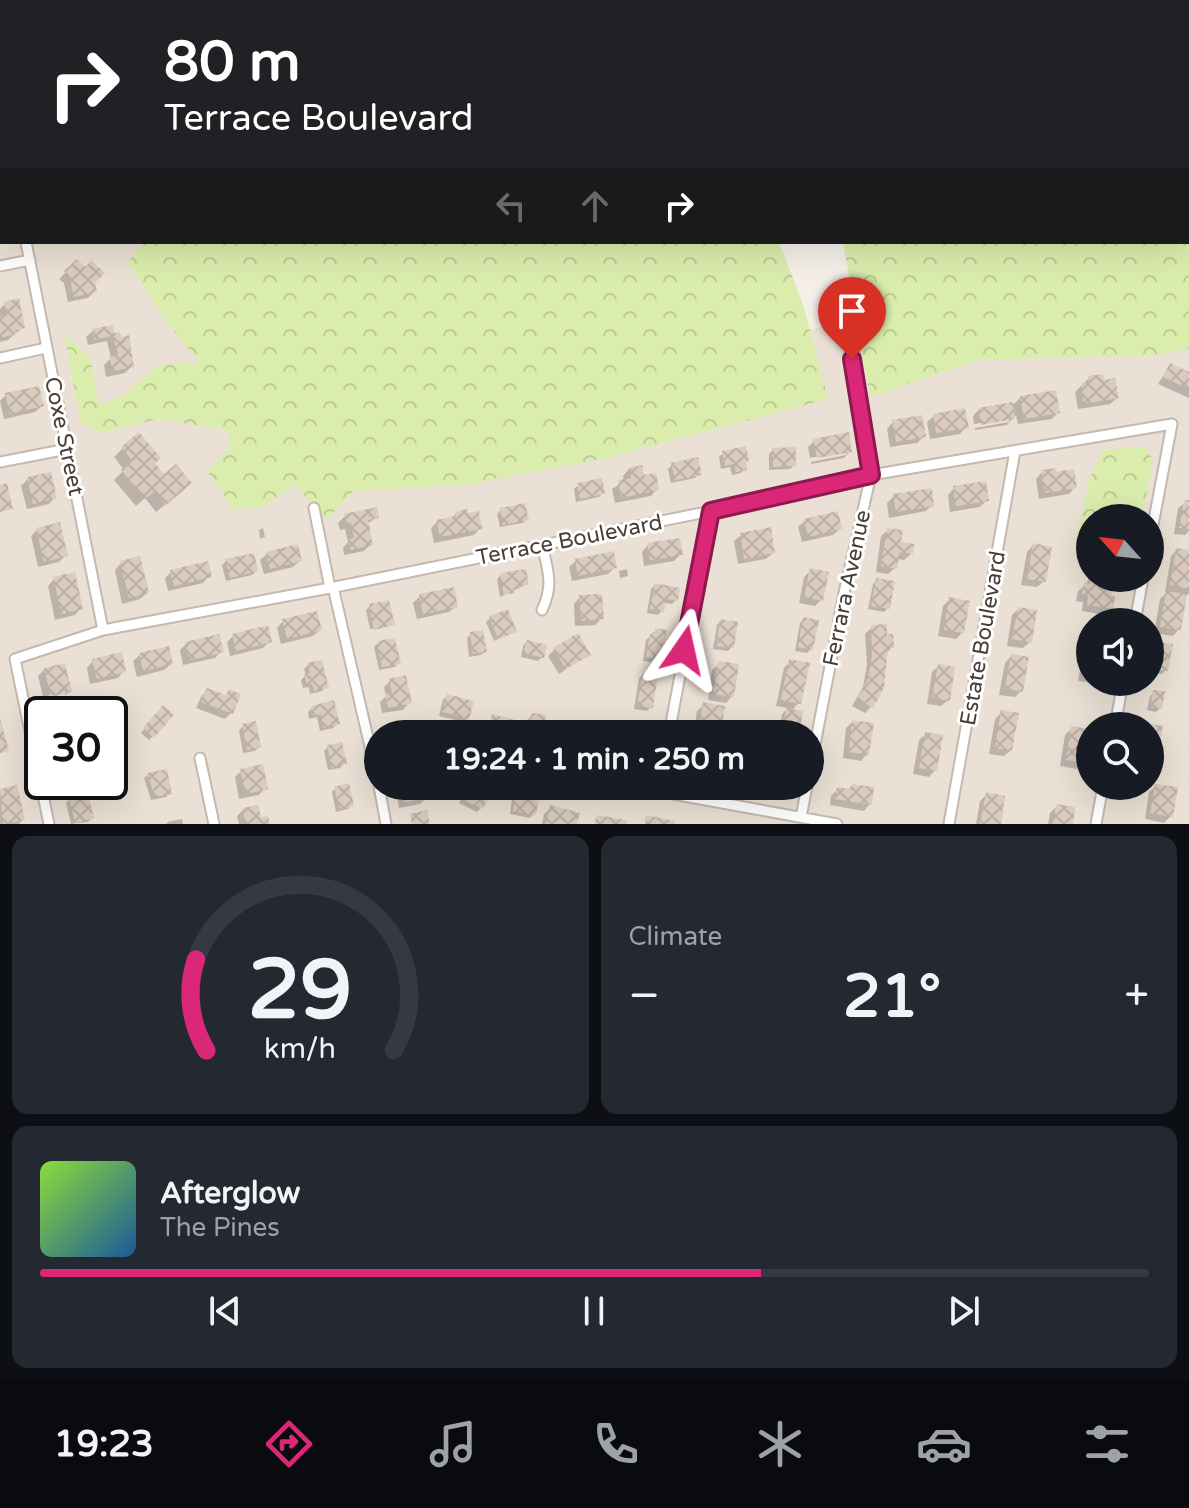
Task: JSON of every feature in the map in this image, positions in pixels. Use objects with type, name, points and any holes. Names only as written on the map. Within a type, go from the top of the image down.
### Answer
[{"type":"street","name":"Coxe Street","points":[[26,244],[103,630]]},
{"type":"street","points":[[0,266],[30,260]]},
{"type":"street","points":[[0,358],[46,348]]},
{"type":"street","name":"Ferrara Avenue","points":[[820,720],[871,475],[852,359]]},
{"type":"street","name":"Terrace Boulevard","points":[[49,824],[15,659],[103,630],[711,511],[871,475],[1172,424],[1157,504]]},
{"type":"street","points":[[0,462],[67,449]]},
{"type":"street","name":"Estate Boulevard","points":[[949,824],[1015,451]]},
{"type":"street","points":[[314,508],[331,587],[368,720]]},
{"type":"street","points":[[672,720],[711,511]]},
{"type":"street","points":[[542,545],[550,584],[542,610]]},
{"type":"street","points":[[200,758],[214,824]]},
{"type":"street","points":[[381,800],[386,824]]},
{"type":"street","points":[[717,800],[837,824]]},
{"type":"street","points":[[801,817],[804,800]]},
{"type":"street","points":[[1096,824],[1100,800]]},
{"type":"shaded area","points":[[0,244],[342,244],[352,438],[1028,278],[1189,287],[1189,824],[0,824]]},
{"type":"green space","points":[[144,244],[780,244],[804,307],[828,399],[602,459],[464,485],[353,491],[328,519],[294,485],[262,507],[233,509],[208,472],[230,448],[227,430],[158,419],[102,433],[81,424],[64,333],[90,358],[99,405],[123,396],[158,365],[200,363],[165,320],[127,262]]},
{"type":"green space","points":[[843,244],[1189,244],[1189,348],[1154,355],[978,360],[870,397]]},
{"type":"green space","points":[[1144,447],[1153,459],[1145,504],[1084,504],[1089,480],[1103,450]]},
{"type":"building","points":[[77,259],[85,267],[92,261],[105,273],[95,283],[97,292],[74,297],[69,276],[64,271]]},
{"type":"building","points":[[19,298],[25,328],[0,338],[0,317],[7,316],[4,302]]},
{"type":"building","points":[[113,325],[114,333],[120,332],[121,337],[129,335],[134,367],[113,371],[109,357],[118,355],[113,336],[94,340],[92,329]]},
{"type":"building","points":[[1170,363],[1189,372],[1189,389],[1163,377]]},
{"type":"building","points":[[1103,374],[1104,380],[1115,378],[1119,398],[1084,404],[1081,383],[1089,382],[1088,376]]},
{"type":"building","points":[[39,386],[44,406],[10,414],[5,393]]},
{"type":"building","points":[[1056,390],[1060,413],[1024,419],[1020,396]]},
{"type":"building","points":[[1013,402],[1015,419],[981,425],[978,408]]},
{"type":"building","points":[[965,408],[969,428],[936,433],[933,414]]},
{"type":"building","points":[[922,415],[926,437],[896,442],[892,420]]},
{"type":"building","points":[[139,432],[161,458],[155,463],[164,474],[176,464],[192,483],[166,505],[155,491],[145,499],[121,470],[132,460],[121,447]]},
{"type":"building","points":[[849,432],[852,452],[817,458],[813,439]]},
{"type":"building","points":[[746,446],[747,470],[736,472],[734,464],[725,466],[722,451]]},
{"type":"building","points":[[796,447],[796,466],[773,467],[772,448]]},
{"type":"building","points":[[698,457],[702,475],[675,480],[671,463]]},
{"type":"building","points":[[642,465],[644,475],[656,473],[659,490],[621,498],[618,480],[631,478],[629,468]]},
{"type":"building","points":[[1056,468],[1056,472],[1074,469],[1077,488],[1045,493],[1041,470]]},
{"type":"building","points":[[51,472],[57,498],[33,504],[27,477]]},
{"type":"building","points":[[602,478],[605,494],[580,499],[577,483]]},
{"type":"building","points":[[986,481],[989,501],[956,506],[953,486]]},
{"type":"building","points":[[7,483],[13,509],[0,512],[0,485]]},
{"type":"building","points":[[932,488],[934,506],[896,512],[893,494]]},
{"type":"building","points":[[1184,500],[1189,500],[1189,529],[1179,528]]},
{"type":"building","points":[[525,503],[529,520],[503,525],[500,508]]},
{"type":"building","points":[[377,507],[379,518],[368,520],[373,545],[350,550],[348,539],[354,538],[351,523],[346,525],[344,514]]},
{"type":"building","points":[[467,509],[468,513],[479,511],[482,529],[440,537],[436,520],[456,516],[455,512]]},
{"type":"building","points":[[838,511],[842,529],[808,537],[804,519]]},
{"type":"building","points":[[60,522],[68,556],[44,562],[36,528]]},
{"type":"building","points":[[771,527],[775,553],[744,559],[740,533]]},
{"type":"building","points":[[887,528],[903,530],[901,542],[914,544],[913,554],[900,552],[897,569],[881,566]]},
{"type":"building","points":[[680,538],[683,555],[650,560],[647,543]]},
{"type":"building","points":[[1033,543],[1052,547],[1046,582],[1027,579]]},
{"type":"building","points":[[298,544],[302,561],[270,569],[266,552]]},
{"type":"building","points":[[1176,548],[1189,550],[1189,589],[1170,585]]},
{"type":"building","points":[[614,551],[617,568],[578,576],[575,559]]},
{"type":"building","points":[[254,553],[258,571],[230,578],[225,559]]},
{"type":"building","points":[[140,556],[149,593],[129,598],[120,561]]},
{"type":"building","points":[[208,561],[212,577],[174,586],[170,570]]},
{"type":"building","points":[[810,568],[829,572],[823,601],[804,597]]},
{"type":"building","points":[[526,569],[529,585],[513,588],[514,593],[504,595],[500,573]]},
{"type":"building","points":[[75,572],[83,609],[62,614],[53,577]]},
{"type":"building","points":[[876,578],[895,581],[890,609],[871,606]]},
{"type":"building","points":[[655,583],[680,588],[678,601],[666,599],[664,612],[650,609]]},
{"type":"building","points":[[454,587],[458,607],[423,614],[419,594]]},
{"type":"building","points":[[1166,591],[1187,594],[1181,630],[1164,628]]},
{"type":"building","points":[[1112,592],[1115,596],[1113,608],[1087,605],[1088,596],[1082,594]]},
{"type":"building","points":[[602,594],[604,619],[581,621],[579,595]]},
{"type":"building","points":[[949,597],[970,601],[964,633],[944,630]]},
{"type":"building","points":[[389,600],[395,625],[374,630],[369,604]]},
{"type":"building","points":[[1018,607],[1037,610],[1032,643],[1012,639]]},
{"type":"building","points":[[508,609],[517,632],[498,639],[489,616]]},
{"type":"building","points":[[317,611],[322,630],[287,639],[282,619]]},
{"type":"building","points":[[803,617],[819,620],[813,650],[798,647]]},
{"type":"building","points":[[720,619],[738,622],[734,648],[716,646]]},
{"type":"building","points":[[887,624],[887,634],[893,634],[894,648],[888,648],[884,688],[873,708],[857,699],[868,679],[872,656],[871,625]]},
{"type":"building","points":[[268,625],[272,642],[236,651],[232,634]]},
{"type":"building","points":[[655,628],[667,630],[663,652],[658,651],[657,659],[646,657],[650,634],[654,634]]},
{"type":"building","points":[[483,630],[487,652],[473,654],[470,632]]},
{"type":"building","points":[[578,633],[591,655],[566,669],[553,648]]},
{"type":"building","points":[[219,634],[224,652],[190,660],[185,642]]},
{"type":"building","points":[[395,638],[401,664],[382,667],[377,641]]},
{"type":"building","points":[[527,640],[547,645],[544,658],[523,653]]},
{"type":"building","points":[[1164,643],[1173,644],[1168,671],[1164,670]]},
{"type":"building","points":[[169,646],[173,664],[143,671],[139,653]]},
{"type":"building","points":[[122,652],[126,672],[97,679],[92,659]]},
{"type":"building","points":[[1011,654],[1029,657],[1023,692],[1005,688]]},
{"type":"building","points":[[789,659],[810,663],[801,704],[781,700]]},
{"type":"building","points":[[322,660],[329,688],[314,691],[312,684],[307,685],[304,674],[310,673],[307,663]]},
{"type":"building","points":[[718,661],[739,664],[734,697],[713,694]]},
{"type":"building","points":[[65,663],[72,692],[51,696],[44,668]]},
{"type":"building","points":[[938,664],[955,667],[950,701],[932,698]]},
{"type":"building","points":[[643,672],[658,674],[653,708],[637,706]]},
{"type":"building","points":[[406,675],[412,704],[388,708],[385,694],[392,693],[389,679]]},
{"type":"building","points":[[207,688],[226,695],[229,689],[241,694],[233,714],[201,702]]},
{"type":"building","points":[[1165,691],[1162,709],[1150,707],[1152,696],[1164,696]]},
{"type":"building","points":[[447,694],[474,701],[469,719],[442,712]]},
{"type":"building","points":[[334,700],[340,724],[324,728],[321,714],[313,716],[311,706]]},
{"type":"building","points":[[703,702],[725,706],[723,720],[700,720]]},
{"type":"building","points":[[163,705],[174,715],[154,738],[143,728]]},
{"type":"building","points":[[786,708],[803,711],[801,720],[784,720]]},
{"type":"building","points":[[1001,710],[1019,713],[1012,751],[995,748]]},
{"type":"building","points":[[532,713],[546,715],[545,720],[530,720]]},
{"type":"building","points":[[492,714],[515,720],[490,720]]},
{"type":"building","points":[[0,718],[9,751],[0,753]]},
{"type":"building","points":[[852,720],[874,723],[869,755],[849,752]]},
{"type":"building","points":[[256,721],[261,747],[247,750],[242,724]]},
{"type":"building","points":[[1071,726],[1076,727],[1076,762],[1066,760]]},
{"type":"building","points":[[925,732],[943,735],[937,771],[919,768]]},
{"type":"building","points":[[342,742],[347,764],[332,768],[327,745]]},
{"type":"building","points":[[263,764],[268,789],[246,794],[240,769]]},
{"type":"building","points":[[167,769],[172,794],[155,797],[147,773]]},
{"type":"building","points":[[349,783],[354,806],[340,809],[334,787]]},
{"type":"building","points":[[852,784],[874,787],[872,805],[835,799],[837,787],[851,789]]},
{"type":"building","points":[[17,785],[25,820],[3,824],[0,789]]},
{"type":"building","points":[[1164,785],[1178,787],[1173,817],[1150,813],[1152,800],[1164,800]]},
{"type":"building","points":[[986,792],[1005,796],[1001,824],[980,824]]},
{"type":"building","points":[[70,800],[90,800],[94,818],[75,823]]},
{"type":"building","points":[[463,800],[487,800],[483,809]]},
{"type":"building","points":[[515,800],[538,800],[536,815],[513,811]]},
{"type":"building","points":[[1056,804],[1075,807],[1073,824],[1053,824]]},
{"type":"building","points":[[258,805],[261,817],[268,816],[270,824],[246,824],[242,808]]},
{"type":"building","points":[[550,805],[580,813],[577,824],[546,824]]},
{"type":"building","points":[[427,810],[430,824],[412,824],[410,814]]},
{"type":"building","points":[[596,815],[627,820],[626,824],[595,824]]},
{"type":"building","points":[[646,815],[675,821],[674,824],[645,824]]},
{"type":"route","points":[[684,650],[711,511],[871,475],[852,359]]}]
